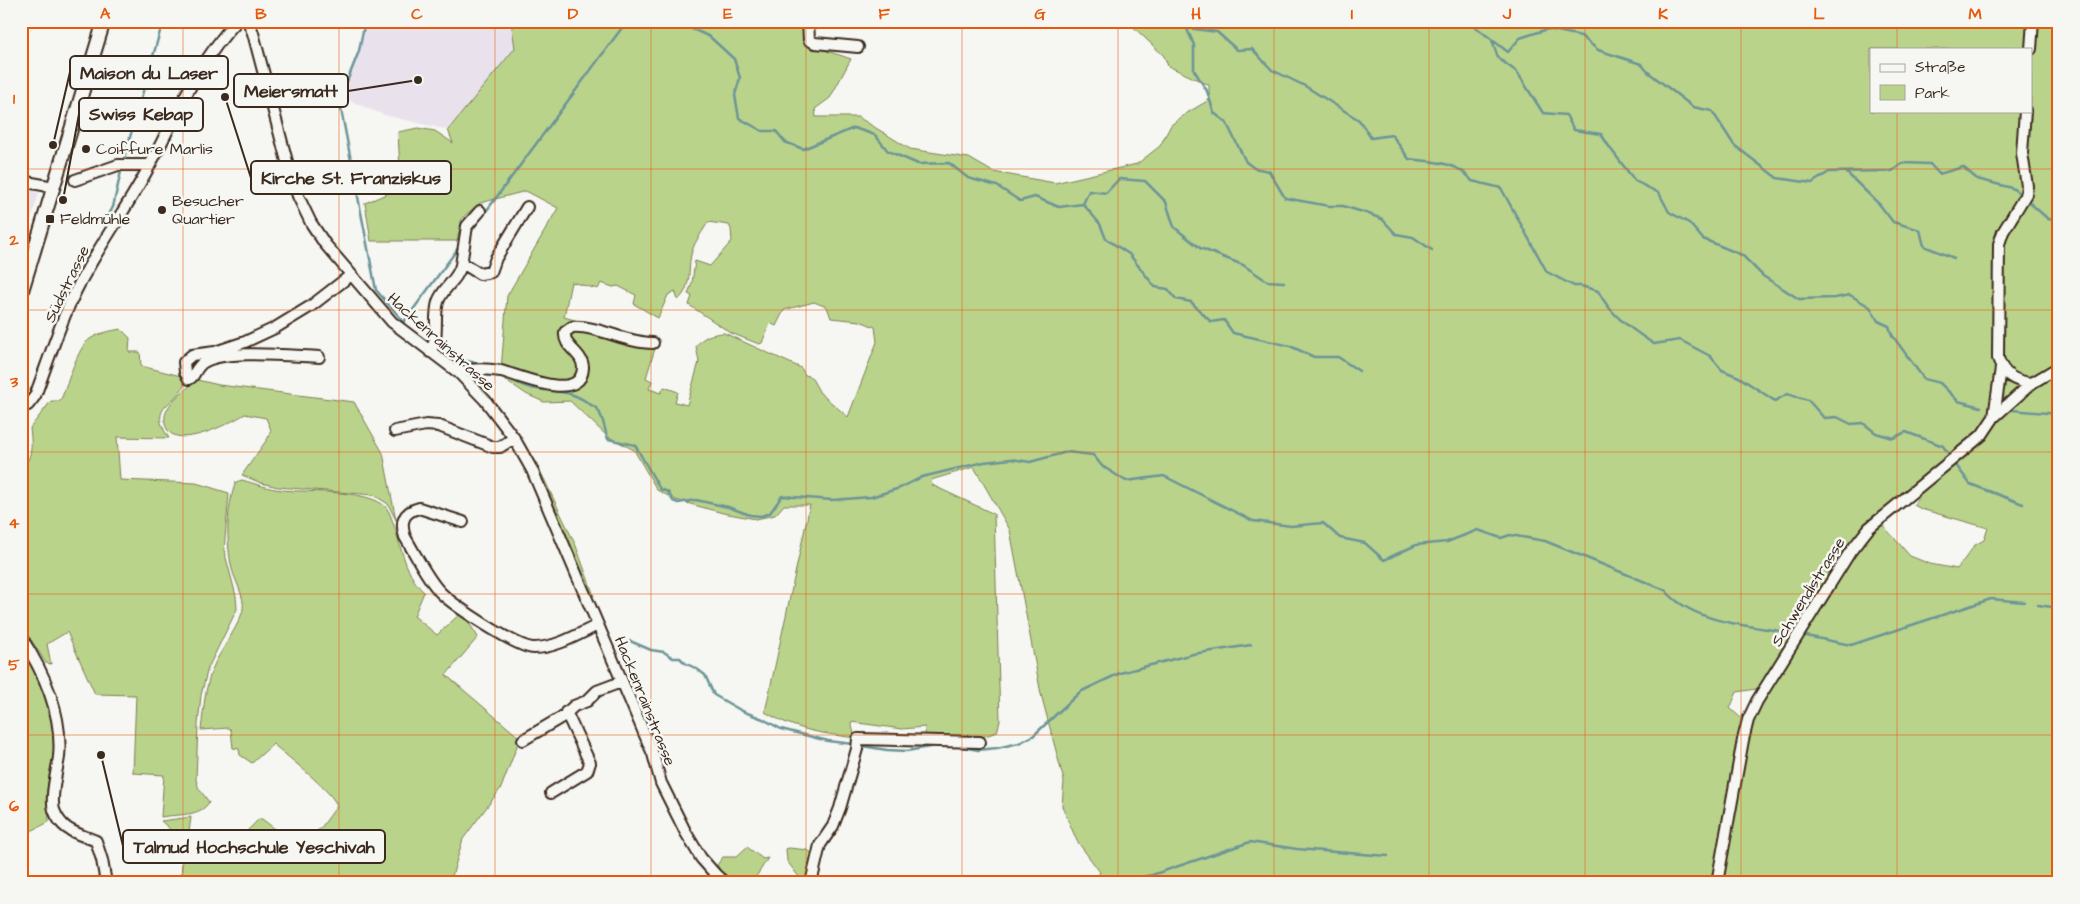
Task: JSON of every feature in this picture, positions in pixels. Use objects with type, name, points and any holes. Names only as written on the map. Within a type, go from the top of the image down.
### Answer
[{"type":"main road","points":[[21,294],[104,21]]},
{"type":"street","name":"Südstrasse","points":[[21,407],[28,405],[35,396],[73,297],[86,270],[122,214],[150,165],[207,57],[237,21]]},
{"type":"street","name":"Hackenrainstrasse","points":[[248,21],[253,33],[298,196],[311,223],[325,244],[392,322],[459,373],[485,400],[514,438],[532,470],[653,754],[661,783],[686,834],[701,858],[725,883]]},
{"type":"street","points":[[808,21],[810,40],[815,43],[858,47]]},
{"type":"street","points":[[2030,48],[2033,21]]},
{"type":"street","points":[[1994,417],[2001,368],[1998,358],[1999,244],[2003,232],[2026,194],[2027,186],[2022,153],[2025,112]]},
{"type":"street","points":[[75,180],[121,165],[150,165]]},
{"type":"street","points":[[21,181],[54,187]]},
{"type":"street","points":[[461,265],[467,266],[480,274],[491,272],[496,258],[527,206]]},
{"type":"street","points":[[430,352],[436,340],[438,301],[459,271],[467,226],[480,211]]},
{"type":"street","points":[[319,357],[255,354],[217,358],[203,362],[192,377],[189,378],[183,367],[187,358],[192,355],[201,356],[238,345],[275,328],[301,313],[351,275]]},
{"type":"street","points":[[459,373],[465,370],[500,371],[544,385],[569,385],[581,376],[583,368],[578,355],[568,346],[564,338],[565,332],[572,327],[586,328],[628,341],[653,343]]},
{"type":"street","name":"Schwendistrasse","points":[[1717,883],[1748,720],[1757,702],[1850,552],[1869,528],[1982,435],[1994,417],[2032,383],[2059,367]]},
{"type":"street","points":[[2001,368],[2020,382],[2032,383]]},
{"type":"street","points":[[395,431],[426,425],[439,426],[493,447],[500,447],[514,438]]},
{"type":"street","points":[[463,522],[425,508],[419,508],[406,513],[403,520],[403,529],[406,537],[442,593],[507,639],[532,648],[558,642],[598,625]]},
{"type":"street","points":[[21,637],[44,679],[55,706],[59,754],[53,801],[54,810],[68,829],[77,835],[96,840],[106,883]]},
{"type":"street","points":[[523,740],[566,712],[587,701],[597,691],[621,682]]},
{"type":"street","points":[[551,793],[587,771],[590,763],[566,712]]},
{"type":"street","points":[[811,883],[820,845],[833,826],[840,808],[857,749],[858,739],[980,742]]},
{"type":"shaded area","points":[[364,21],[511,21],[516,48],[448,130],[384,115],[340,97],[355,63]]},
{"type":"shaded area","points":[[21,188],[39,193],[21,253]]},
{"type":"green space","points":[[511,21],[805,21],[805,37],[807,41],[851,59],[830,98],[815,109],[816,117],[858,117],[910,149],[969,158],[993,172],[1055,183],[1137,164],[1160,146],[1171,125],[1209,100],[1209,85],[1168,66],[1164,56],[1127,21],[2030,21],[2028,48],[1870,48],[1870,112],[2022,112],[2019,152],[2025,189],[2023,196],[2002,231],[1997,248],[1996,378],[1990,418],[1977,438],[1869,526],[1848,551],[1764,686],[1762,683],[1756,689],[1737,692],[1730,708],[1744,721],[1740,748],[1734,752],[1734,754],[1738,754],[1738,758],[1715,883],[1077,883],[1094,881],[1100,872],[1077,841],[1062,806],[1064,781],[1041,694],[1010,530],[974,467],[931,480],[932,485],[994,514],[1000,721],[997,732],[979,738],[925,735],[925,727],[902,729],[851,722],[855,738],[819,732],[797,727],[765,712],[810,505],[784,505],[775,515],[756,519],[723,513],[676,500],[657,490],[634,450],[607,436],[570,401],[544,402],[526,394],[503,378],[502,374],[552,388],[563,389],[572,387],[582,377],[585,363],[581,355],[569,343],[567,334],[571,330],[583,329],[641,345],[656,345],[646,378],[652,381],[649,389],[661,393],[664,387],[678,392],[675,402],[687,405],[699,362],[696,346],[708,336],[724,333],[801,368],[805,375],[811,377],[820,393],[848,417],[877,342],[875,327],[860,321],[831,318],[827,307],[814,302],[784,310],[776,326],[770,323],[762,343],[759,344],[731,333],[689,305],[692,296],[688,294],[692,283],[695,261],[710,266],[732,241],[729,225],[708,222],[692,251],[688,283],[683,295],[678,300],[675,291],[668,295],[658,318],[634,304],[636,295],[618,286],[613,287],[601,283],[598,289],[571,282],[564,317],[589,324],[590,326],[568,327],[561,333],[564,344],[578,360],[581,369],[576,378],[569,382],[560,384],[550,383],[501,370],[507,296],[558,208],[526,191],[480,203],[462,218],[457,241],[371,241],[365,203],[401,188],[398,132],[418,128],[435,131],[453,143],[448,130],[515,48]]},
{"type":"green space","points":[[2034,21],[2059,21],[2059,364],[2030,380],[2008,372],[1999,351],[2001,245],[2029,199],[2024,157],[2026,112],[2032,112],[2031,48]]},
{"type":"green space","points":[[121,329],[130,338],[129,352],[140,352],[141,366],[185,377],[186,380],[182,389],[162,412],[163,427],[169,438],[117,437],[120,480],[196,483],[229,493],[224,550],[236,596],[237,609],[208,668],[201,695],[198,724],[196,780],[199,789],[209,802],[205,807],[194,813],[161,817],[164,775],[133,773],[136,695],[95,694],[67,632],[47,644],[51,664],[46,663],[21,624],[21,471],[30,456],[30,428],[51,401],[59,401],[62,397],[77,357],[86,343],[97,335]]},
{"type":"green space","points":[[2059,371],[2059,883],[1719,883],[1749,723],[1852,552],[1880,522],[1910,556],[1930,564],[1957,569],[1975,545],[1984,540],[1988,528],[1921,509],[1914,505],[1922,489],[2019,397]]},
{"type":"green space","points":[[197,380],[219,385],[354,402],[383,453],[396,520],[388,504],[374,495],[278,487],[261,483],[242,475],[268,438],[271,430],[266,418],[245,414],[205,433],[182,437],[173,435],[165,424],[167,410],[176,397]]},
{"type":"green space","points":[[2008,381],[2023,385],[2000,409],[2003,385]]},
{"type":"green space","points":[[536,462],[576,546],[594,596],[589,593],[532,464]]},
{"type":"green space","points":[[242,480],[278,489],[357,495],[383,504],[393,522],[411,575],[424,592],[414,616],[437,635],[462,612],[478,637],[446,675],[520,738],[501,788],[463,839],[450,883],[181,883],[183,841],[161,821],[191,817],[189,832],[202,844],[237,849],[242,842],[244,834],[259,819],[262,819],[299,847],[307,837],[320,829],[337,806],[328,792],[273,744],[252,763],[240,755],[239,749],[233,748],[231,730],[229,728],[201,730],[209,679],[215,663],[239,620],[243,609],[241,594],[232,569],[228,537],[230,502],[236,482]]},
{"type":"green space","points":[[21,649],[36,671],[49,709],[55,742],[47,790],[49,822],[31,831],[21,828]]},
{"type":"green space","points":[[747,847],[763,859],[768,858],[752,883],[727,883],[717,865],[723,857],[736,857]]},
{"type":"green space","points":[[786,849],[808,850],[814,856],[809,883],[796,883],[799,877],[787,861]]},
{"type":"waterway","points":[[123,162],[163,21]]},
{"type":"waterway","points":[[340,99],[359,51],[365,21]]},
{"type":"waterway","points":[[470,233],[627,21]]},
{"type":"waterway","points":[[675,21],[710,37],[734,59],[740,78],[735,95],[739,118],[762,131],[776,131],[785,142],[803,149],[854,128],[875,135],[888,151],[918,164],[949,163],[968,178],[997,186],[1020,201],[1035,197],[1059,207],[1083,204]]},
{"type":"waterway","points":[[1184,21],[1187,28],[1217,32],[1237,50],[1252,49],[1272,70],[1305,86],[1359,120],[1371,138],[1392,135],[1409,159],[1452,166],[1466,174],[1472,181],[1501,188],[1547,272],[1574,286],[1598,291],[1616,315],[1629,327],[1654,344],[1680,340],[1710,356],[1722,370],[1739,377],[1775,401],[1787,394],[1808,400],[1824,418],[1837,417],[1851,424],[1863,423],[1876,433],[1893,438],[1906,432],[1943,446],[1948,453]]},
{"type":"waterway","points":[[1444,21],[1473,25],[1508,52],[1520,38],[1548,29],[1581,36],[1598,50],[1641,64],[1648,72],[1693,107],[1712,111],[1734,145],[1777,178],[1812,183],[1829,172],[1892,171],[1903,163],[1930,164],[1939,174],[1963,167],[1977,179],[2012,188],[2019,193]]},
{"type":"waterway","points":[[1187,29],[1194,45],[1194,70],[1207,91],[1214,113],[1226,122],[1246,162],[1254,168],[1269,171],[1285,198],[1329,206],[1343,206],[1366,213],[1382,219],[1396,234],[1413,237],[1432,250]]},
{"type":"waterway","points":[[1492,40],[1498,58],[1517,72],[1543,113],[1566,115],[1574,130],[1601,134],[1635,181],[1659,193],[1669,212],[1689,223],[1703,239],[1742,255],[1763,276],[1799,299],[1835,298],[1850,295],[1870,307],[1878,321],[1889,326],[1892,335],[1924,379],[1940,383],[1958,401],[1981,407]]},
{"type":"waterway","points":[[341,109],[376,290],[404,322],[459,247]]},
{"type":"waterway","points":[[107,218],[113,207],[122,167]]},
{"type":"waterway","points":[[1847,173],[1880,205],[1893,222],[1920,230],[1924,246],[1954,258]]},
{"type":"waterway","points":[[1083,204],[1089,191],[1106,193],[1119,179],[1145,181],[1166,202],[1174,227],[1200,248],[1243,265],[1267,281],[1284,282]]},
{"type":"waterway","points":[[2030,203],[2048,219],[2059,221]]},
{"type":"waterway","points":[[1083,204],[1100,224],[1106,239],[1129,254],[1155,287],[1168,289],[1176,299],[1191,302],[1211,322],[1224,320],[1233,333],[1290,346],[1314,357],[1338,357],[1359,371]]},
{"type":"waterway","points":[[440,348],[456,359],[488,365]]},
{"type":"waterway","points":[[508,377],[528,387],[568,393],[596,408],[601,416],[608,439],[635,445],[660,489],[668,492],[673,501],[678,503],[696,500],[728,507],[750,515],[761,516],[770,513],[782,496],[832,500],[871,497],[900,488],[922,477],[984,462],[1011,459],[1030,462],[1067,452],[1093,455],[1102,466],[1126,481],[1164,476],[1253,521],[1291,526],[1323,523],[1340,538],[1365,543],[1384,560],[1416,545],[1447,542],[1478,530],[1501,538],[1510,535],[1545,541],[1665,590],[1691,610],[1707,616],[1740,625],[1791,633]]},
{"type":"waterway","points":[[2012,410],[2059,414]]},
{"type":"waterway","points":[[1956,465],[1970,484],[2023,504]]},
{"type":"waterway","points":[[1806,636],[1851,645],[1991,599],[2024,602]]},
{"type":"waterway","points":[[2038,605],[2059,608]]},
{"type":"waterway","points":[[630,641],[651,650],[664,652],[673,658],[680,658],[705,675],[714,695],[742,711],[763,719],[781,729],[828,741],[853,744]]},
{"type":"waterway","points":[[862,746],[907,751],[935,746],[958,746],[978,750],[1019,743],[1033,736],[1080,692],[1120,673],[1193,654],[1251,645]]},
{"type":"waterway","points":[[1111,883],[1152,875],[1250,842],[1297,849],[1388,856]]},
{"type":"place","name":"Meiersmatt","points":[[418,80]]},
{"type":"place","name":"Kirche St. Franziskus","points":[[225,97]]},
{"type":"place","name":"Maison du Laser","points":[[53,145]]},
{"type":"place","name":"Coiffure Marlis","points":[[86,149]]},
{"type":"place","name":"Swiss Kebap","points":[[63,200]]},
{"type":"place","name":"Besucher Quartier","points":[[162,210]]},
{"type":"place","name":"Feldmühle","points":[[50,219]]},
{"type":"place","name":"Talmud Hochschule Yeschivah","points":[[101,755]]}]
